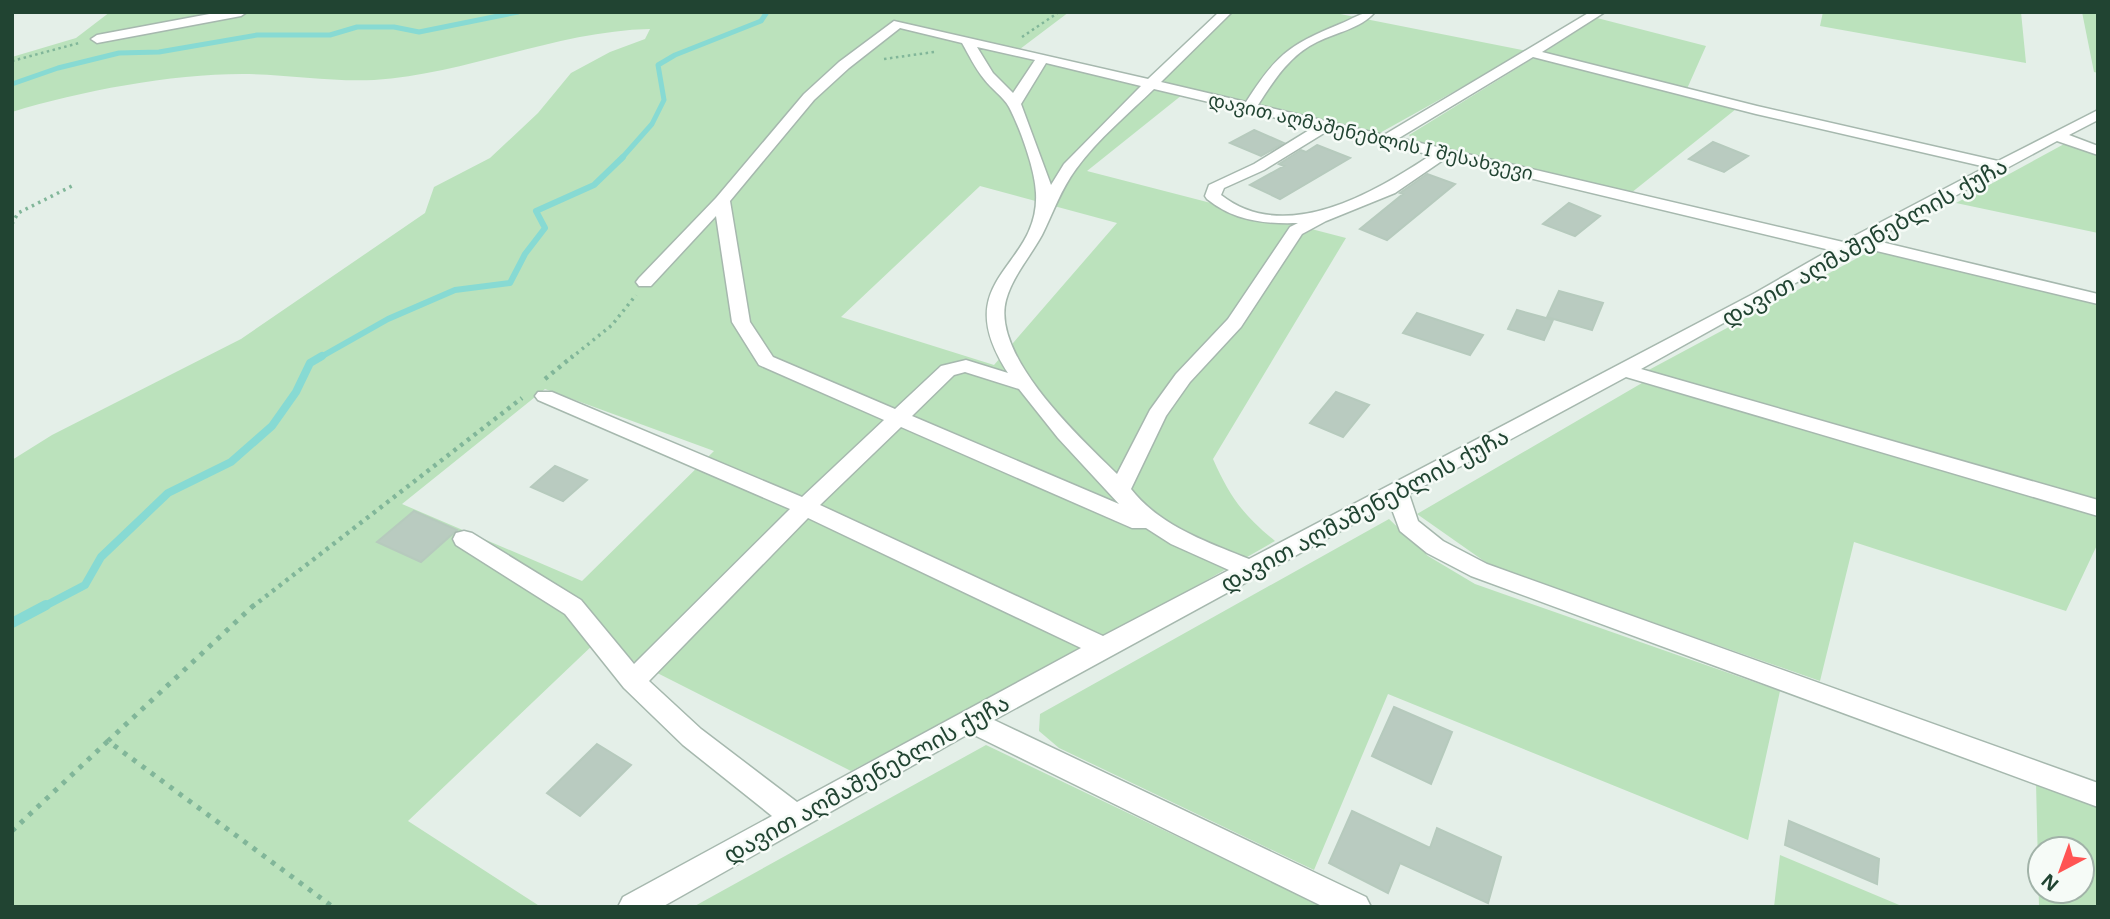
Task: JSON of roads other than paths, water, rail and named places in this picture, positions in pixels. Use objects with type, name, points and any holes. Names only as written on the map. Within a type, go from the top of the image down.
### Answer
[{"type":"street","points":[[97,39],[241,12]]},
{"type":"street","points":[[1044,210],[1069,167],[1126,107],[1226,12]]},
{"type":"street","points":[[1250,107],[1269,75],[1307,41],[1353,24],[1369,12]]},
{"type":"street","points":[[1387,139],[1599,12]]},
{"type":"street","name":"დავით აღმაშენებლის I შესახვევი","points":[[722,201],[809,97],[844,65],[898,24],[1444,153],[2098,299]]},
{"type":"street","points":[[966,40],[987,75],[1014,104],[1040,167],[1045,189],[1040,227],[997,296],[994,319],[999,341],[1026,385],[1081,451],[1120,490],[1127,502],[1175,536]]},
{"type":"street","points":[[1532,53],[1756,110],[2001,166]]},
{"type":"street","points":[[1014,104],[1026,81],[1043,58]]},
{"type":"street","name":"დავით აღმაშენებლის ქუჩა","points":[[632,907],[970,721],[2098,114]]},
{"type":"street","points":[[1320,218],[1262,218],[1243,215],[1213,196],[1217,186],[1259,167],[1327,125]]},
{"type":"street","points":[[2056,136],[2098,151]]},
{"type":"street","points":[[1120,490],[1157,415],[1183,378],[1235,323],[1296,231],[1320,218],[1389,190],[1444,153]]},
{"type":"street","points":[[645,282],[722,201]]},
{"type":"street","points":[[722,201],[741,322],[766,361],[1252,570]]},
{"type":"street","points":[[633,681],[804,507],[948,370],[966,366],[1026,385]]},
{"type":"street","points":[[1624,370],[2098,508]]},
{"type":"street","points":[[535,393],[747,480],[1105,648]]},
{"type":"street","points":[[1397,491],[1408,525],[1435,547],[1479,570],[2098,795]]},
{"type":"street","points":[[464,540],[573,607],[633,681],[692,737],[795,817]]},
{"type":"street","points":[[970,721],[1356,907]]},
{"type":"waterway","points":[[12,84],[58,68],[119,53],[159,52],[257,35],[330,35],[357,27],[394,27],[419,32],[518,12]]},
{"type":"waterway","points":[[621,159],[652,124],[664,100],[658,65],[675,55],[761,21],[767,12]]},
{"type":"waterway","points":[[319,358],[388,319],[455,290],[510,283],[525,254],[545,228],[536,211],[594,185],[621,159]]},
{"type":"waterway","points":[[43,607],[85,585],[101,557],[168,493],[231,462],[272,426],[296,392],[310,363],[322,356]]},
{"type":"waterway","points":[[12,623],[46,605]]}]
